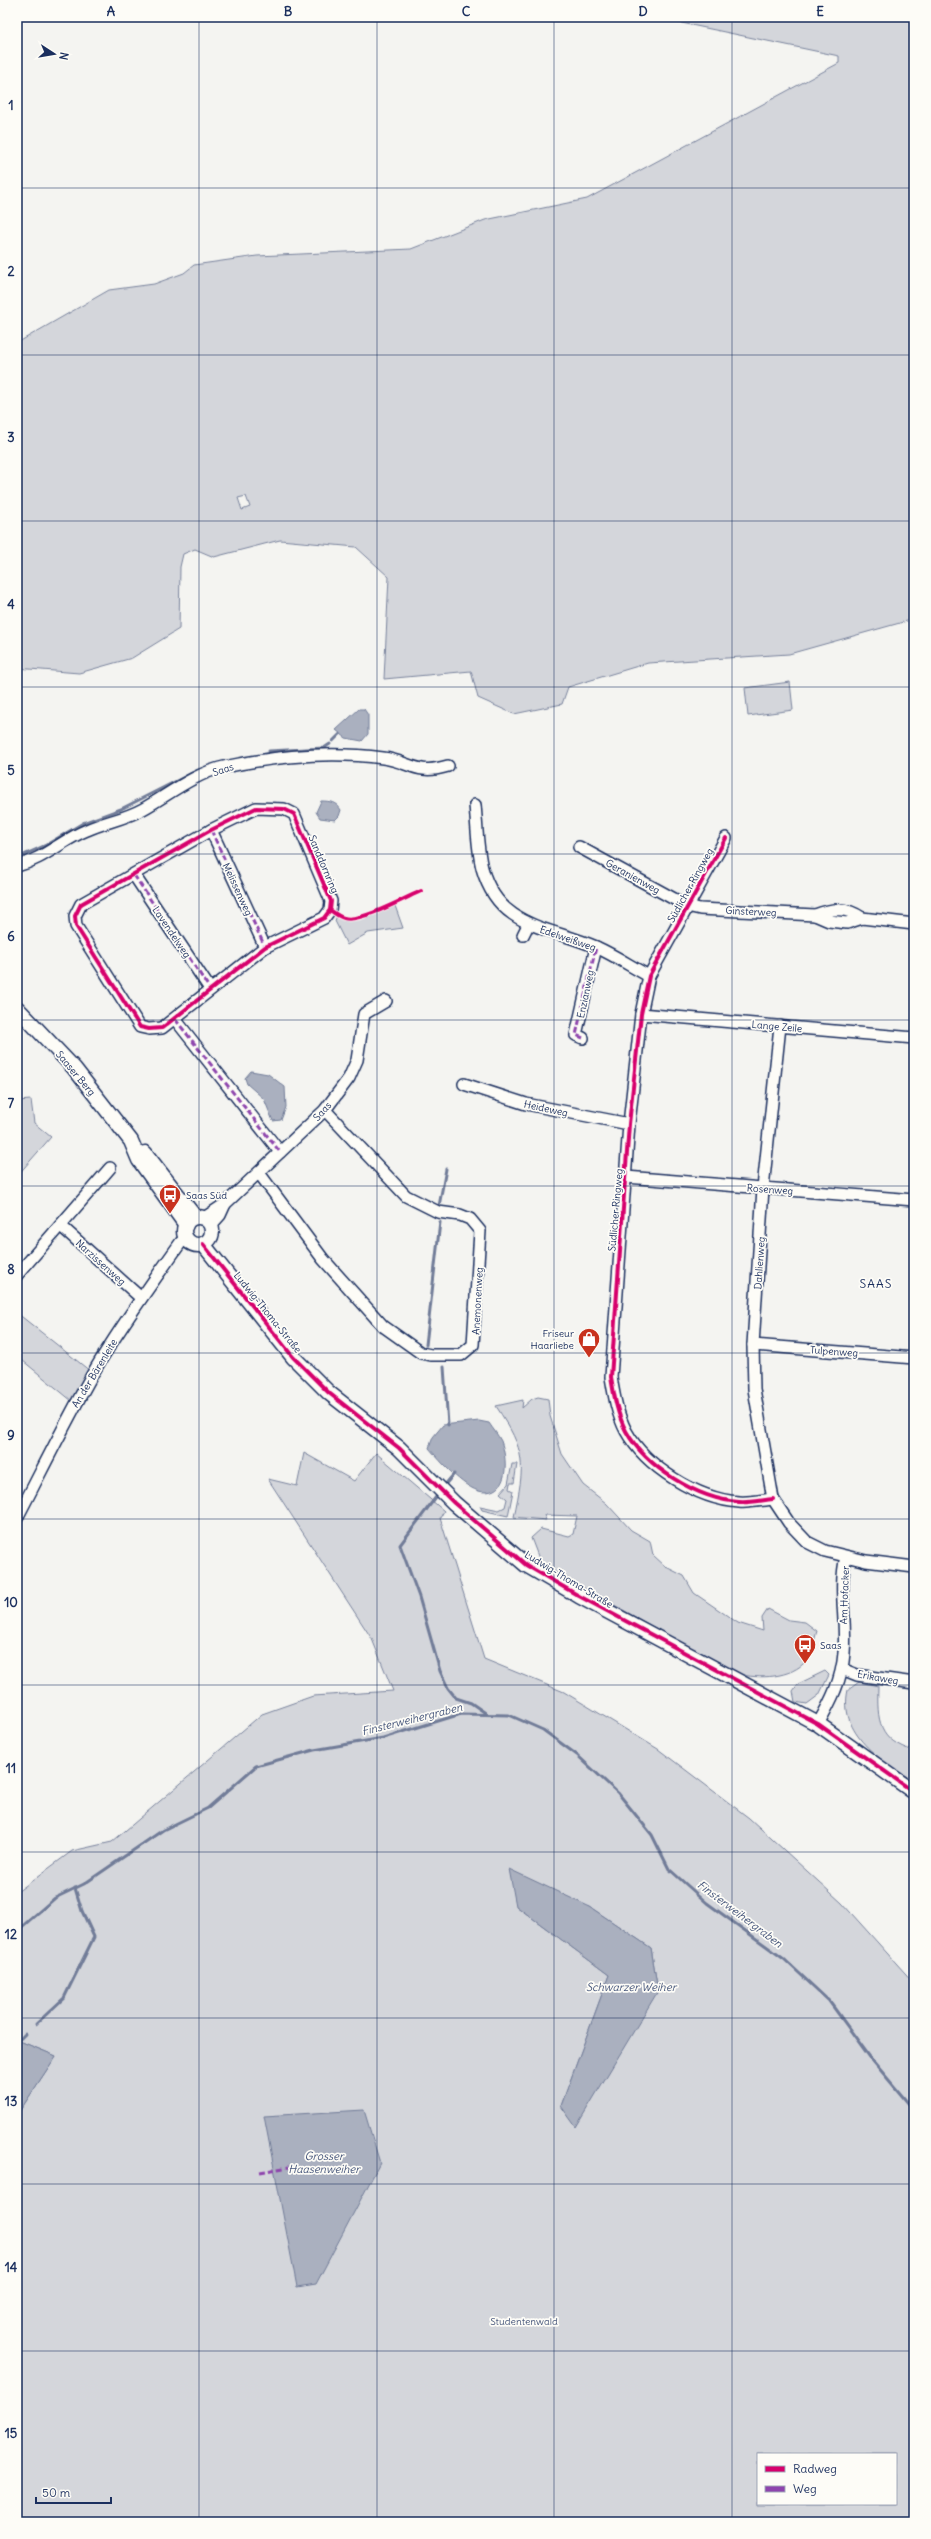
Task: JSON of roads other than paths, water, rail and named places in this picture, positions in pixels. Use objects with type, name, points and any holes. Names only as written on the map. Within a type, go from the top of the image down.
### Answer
[{"type":"street","name":"Saas","points":[[17,866],[50,852],[85,830],[136,812],[193,780],[221,768],[262,759],[300,755],[385,758],[414,768],[437,769],[448,766]]},
{"type":"street","name":"Edelweißweg","points":[[474,804],[482,868],[496,897],[511,914],[528,925],[596,947],[649,976]]},
{"type":"street","name":"Sanddornring","points":[[256,808],[284,809],[294,814],[331,906],[324,918],[265,947],[210,989],[176,1019],[162,1028],[149,1029],[140,1027],[76,926],[75,916],[81,904],[211,830],[256,808]]},
{"type":"street","name":"Melissenweg","points":[[211,830],[265,947]]},
{"type":"street","name":"Südlicher Ringweg","points":[[726,838],[649,976],[641,1014],[629,1124],[611,1377],[617,1408],[625,1430],[640,1452],[658,1468],[684,1484],[711,1495],[739,1502],[773,1499]]},
{"type":"street","name":"Geranienweg","points":[[579,847],[687,906]]},
{"type":"street","name":"Lavendelweg","points":[[134,875],[210,989]]},
{"type":"street","name":"Ginsterweg","points":[[687,906],[700,909],[815,914],[829,909],[846,910],[862,918],[914,924]]},
{"type":"street","name":"Edelweißweg","points":[[523,935],[528,925]]},
{"type":"street","name":"Enzianweg","points":[[583,1038],[576,1034],[596,947]]},
{"type":"street","name":"Saas","points":[[199,1229],[220,1215],[225,1204],[325,1110],[349,1078],[357,1060],[364,1014],[386,1000]]},
{"type":"street","name":"Saaser Berg","points":[[17,1008],[74,1068],[131,1142],[139,1160],[199,1229]]},
{"type":"street","name":"Lange Zeile","points":[[641,1014],[914,1038]]},
{"type":"street","points":[[176,1019],[280,1152]]},
{"type":"street","name":"Dahlienweg","points":[[773,1499],[754,1389],[754,1345],[763,1188],[780,1026]]},
{"type":"street","name":"Heideweg","points":[[464,1084],[526,1104],[629,1124]]},
{"type":"street","name":"Anemonenweg","points":[[259,1173],[323,1259],[383,1326],[421,1353],[431,1355],[462,1355],[474,1345],[480,1231],[470,1219],[460,1215],[438,1212],[406,1196],[325,1110]]},
{"type":"street","points":[[17,1275],[110,1168]]},
{"type":"street","name":"Rosenweg","points":[[626,1177],[914,1200]]},
{"type":"street","name":"Narzissenweg","points":[[61,1226],[142,1298]]},
{"type":"street","name":"Ludwig-Thoma-Straße","points":[[199,1229],[218,1265],[230,1276],[260,1318],[292,1357],[329,1392],[399,1448],[441,1490],[500,1544],[526,1565],[579,1596],[818,1724],[914,1792]]},
{"type":"street","name":"An der Bärenleite","points":[[17,1518],[83,1392],[142,1298],[181,1242],[199,1229]]},
{"type":"street","name":"Tulpenweg","points":[[754,1345],[914,1358]]},
{"type":"street","points":[[773,1499],[789,1523],[807,1542],[825,1551],[846,1557],[914,1567]]},
{"type":"street","name":"Am Hofacker","points":[[818,1724],[834,1695],[842,1669],[845,1651],[842,1618],[843,1568],[846,1557]]},
{"type":"street","name":"Erikaweg","points":[[842,1669],[857,1675],[914,1683]]},
{"type":"water","points":[[359,709],[364,709],[368,715],[368,734],[362,741],[346,738],[336,730]]},
{"type":"water","points":[[321,801],[332,802],[339,807],[341,810],[339,816],[335,820],[320,818],[316,812]]},
{"type":"water","points":[[251,1071],[268,1074],[285,1087],[286,1107],[281,1120],[273,1121],[264,1099],[247,1084],[245,1078]]},
{"type":"water","points":[[479,1421],[489,1423],[501,1441],[505,1456],[505,1472],[503,1480],[494,1490],[486,1492],[479,1491],[463,1482],[447,1468],[429,1448],[433,1437],[443,1425]]},
{"type":"water","name":"Schwarzer Weiher","points":[[509,1869],[590,1907],[651,1948],[658,1991],[576,2127],[561,2106],[609,1975],[516,1906]]},
{"type":"water","points":[[17,2040],[56,2056],[17,2115]]},
{"type":"water","name":"Grosser Haasenweiher","points":[[364,2110],[380,2163],[316,2284],[297,2287],[264,2116]]},
{"type":"waterway","points":[[333,741],[340,734]]},
{"type":"waterway","points":[[269,751],[324,748],[330,744]]},
{"type":"waterway","points":[[17,858],[46,845],[83,823],[121,809],[198,770]]},
{"type":"waterway","points":[[439,1206],[446,1169]]},
{"type":"waterway","points":[[426,1345],[440,1222]]},
{"type":"waterway","points":[[444,1367],[448,1425]]},
{"type":"waterway","points":[[443,1487],[454,1474]]},
{"type":"waterway","points":[[439,1493],[400,1545],[419,1597],[440,1671],[448,1688],[456,1698],[471,1703],[487,1714]]},
{"type":"waterway","name":"Finsterweihergraben","points":[[17,1931],[55,1898],[84,1884],[163,1830],[208,1808],[256,1766],[314,1750],[383,1738],[461,1714],[509,1715],[543,1730],[577,1755],[618,1793],[652,1835],[669,1869],[707,1903],[784,1959],[829,2001],[872,2060],[914,2110]]},
{"type":"waterway","points":[[36,2024],[64,1998],[94,1937],[82,1911],[75,1888]]},
{"type":"waterway","points":[[18,2041],[25,2034]]},
{"type":"place","name":"Saas Süd","points":[[170,1214]]},
{"type":"place","name":"Friseur Haarliebe","points":[[589,1358]]},
{"type":"place","name":"Saas","points":[[805,1664]]},
{"type":"district","name":"SAAS","points":[[876,1284]]},
{"type":"park label","name":"Studentenwald","points":[[524,2321]]}]
